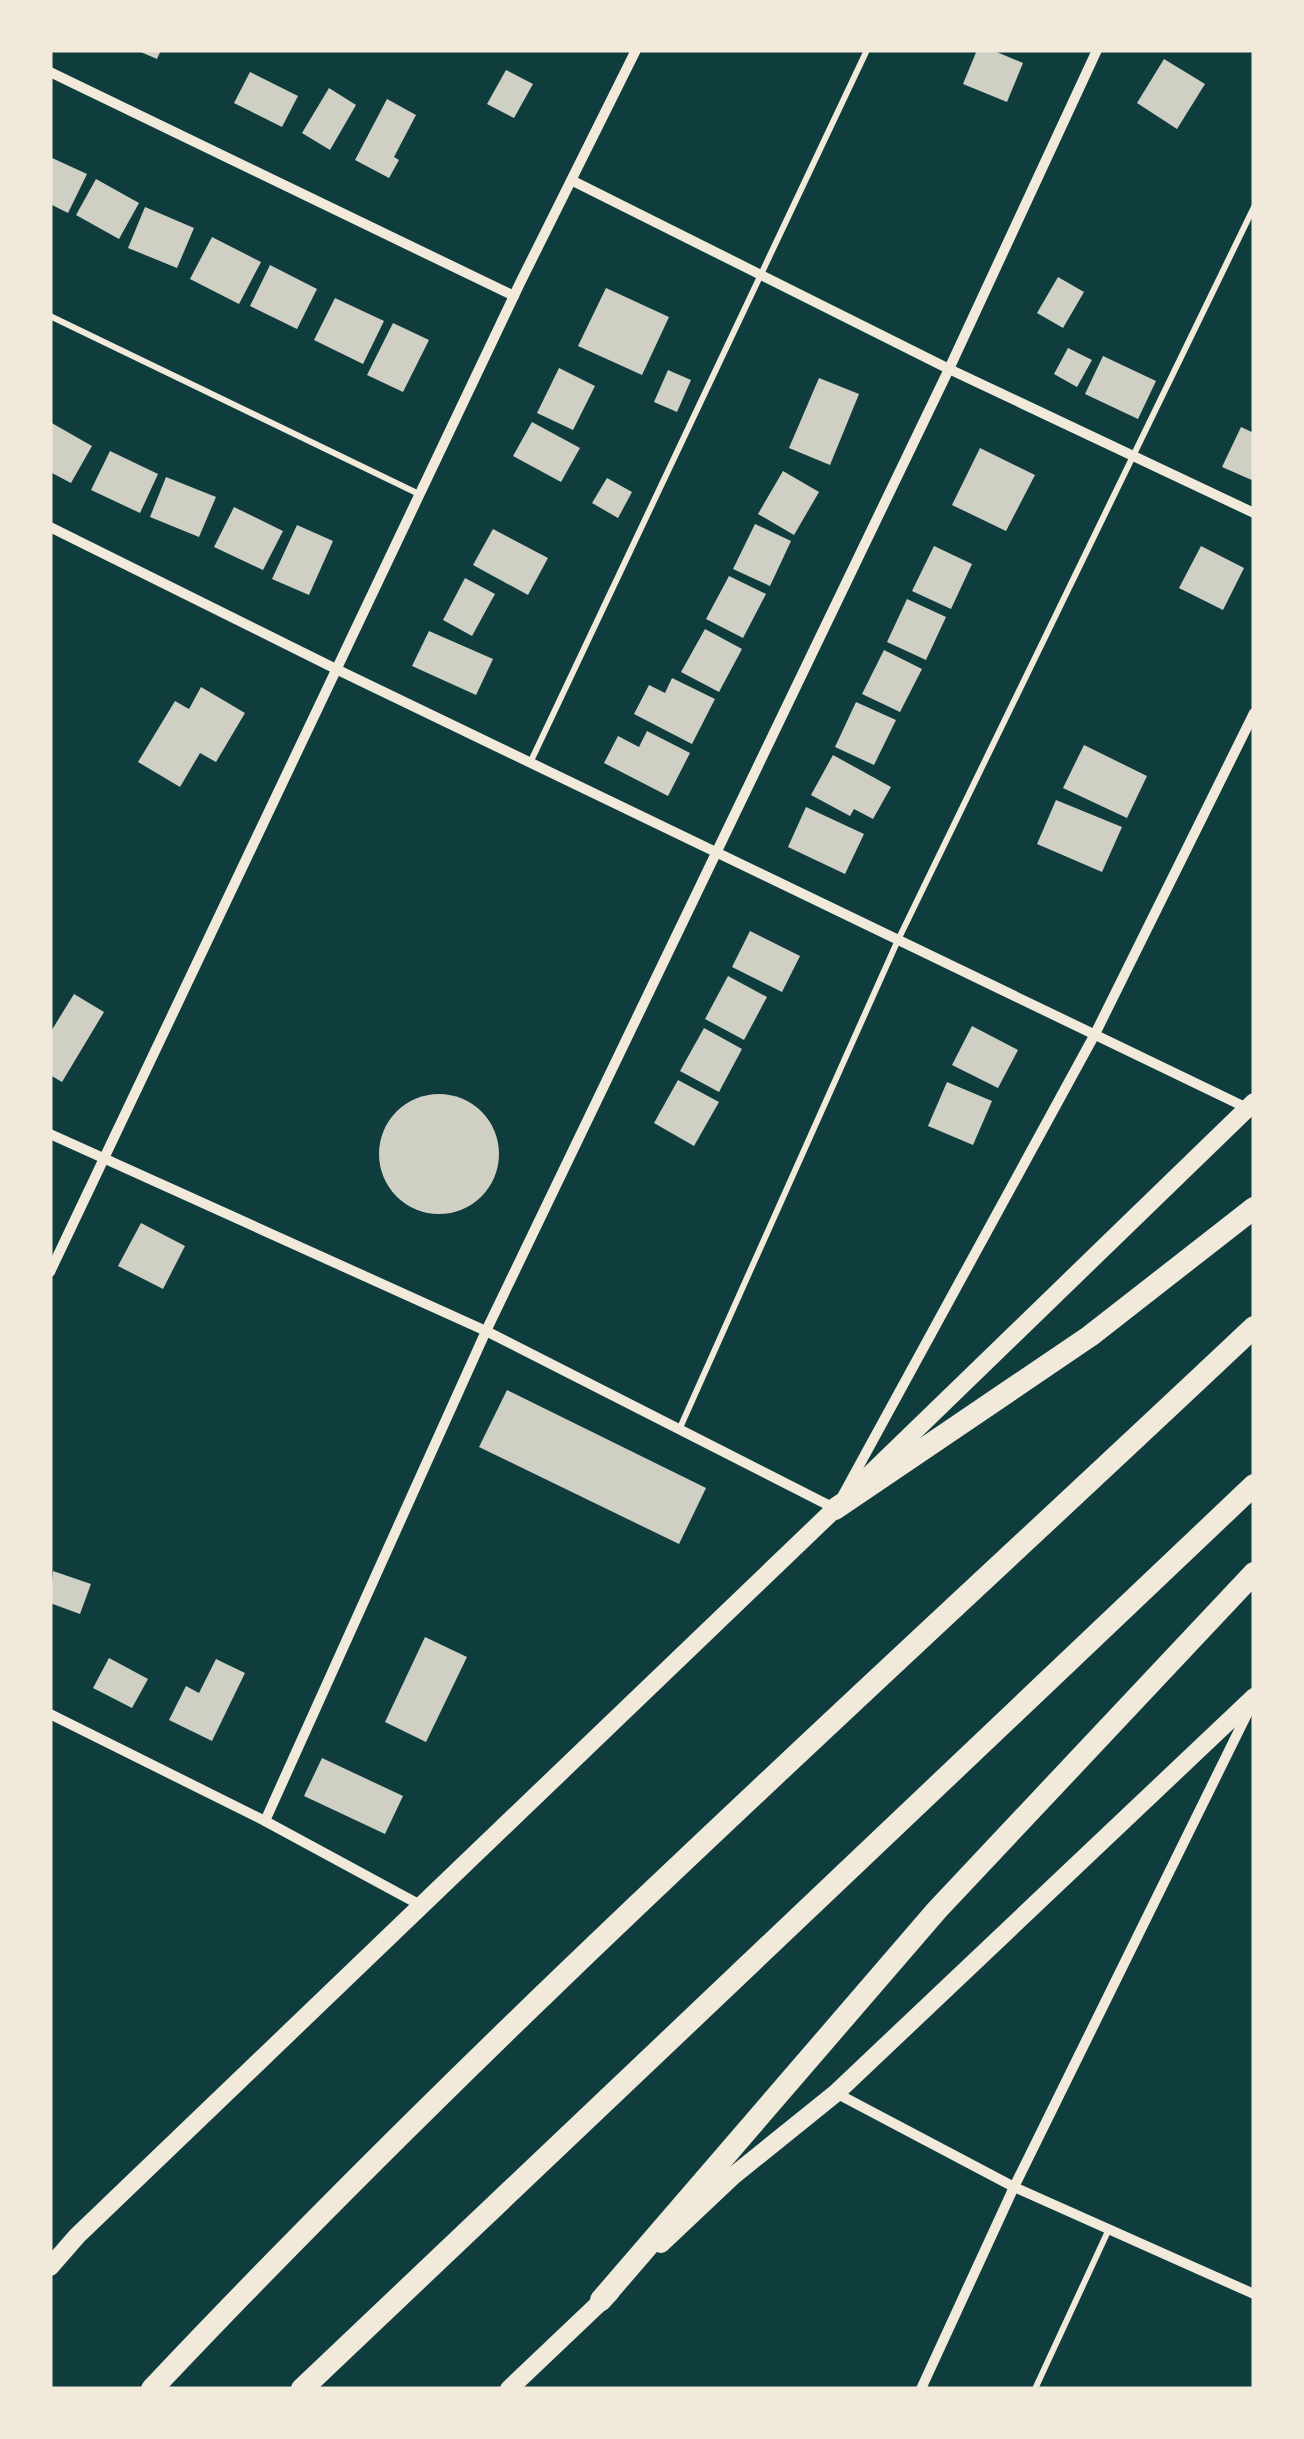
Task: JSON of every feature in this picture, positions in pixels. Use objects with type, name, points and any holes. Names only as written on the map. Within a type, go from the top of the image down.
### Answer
[{"type":"highway","points":[[835,1508],[1090,1336],[1254,1208]]},
{"type":"highway","points":[[152,2389],[256,2278],[478,2058],[1254,1327]]},
{"type":"highway","points":[[302,2389],[1254,1485]]},
{"type":"highway","points":[[602,2300],[938,1910],[1254,1572]]},
{"type":"main road","points":[[50,2267],[77,2236],[1250,1105]]},
{"type":"main road","points":[[509,2389],[733,2176],[836,2093],[1254,1699]]},
{"type":"street","points":[[50,1272],[514,296],[636,50]]},
{"type":"street","points":[[265,1820],[486,1331],[949,369],[1097,50]]},
{"type":"street","points":[[50,72],[514,296]]},
{"type":"street","points":[[573,182],[949,369],[1254,513]]},
{"type":"street","points":[[50,527],[530,763],[1250,1105]]},
{"type":"street","points":[[50,1134],[486,1331],[835,1508],[1096,1034],[1254,713]]},
{"type":"street","points":[[920,2389],[1014,2187],[1254,1699]]},
{"type":"street","points":[[50,1714],[265,1820],[422,1906]]},
{"type":"street","points":[[836,2093],[1014,2187],[1254,2294]]},
{"type":"lane","points":[[530,763],[867,50]]},
{"type":"lane","points":[[680,1430],[898,940],[1254,207]]},
{"type":"lane","points":[[50,316],[420,495]]},
{"type":"lane","points":[[1036,2389],[1109,2229]]},
{"type":"building","points":[[136,50],[161,50],[157,59]]},
{"type":"building","points":[[977,50],[992,50],[1023,63],[1007,102],[963,84]]},
{"type":"building","points":[[1164,59],[1205,84],[1177,129],[1137,103]]},
{"type":"building","points":[[506,70],[533,84],[514,118],[487,104]]},
{"type":"building","points":[[250,72],[298,96],[282,127],[234,103]]},
{"type":"building","points":[[329,88],[356,105],[330,150],[302,133]]},
{"type":"building","points":[[387,99],[416,115],[394,157],[399,160],[389,178],[355,160]]},
{"type":"building","points":[[50,157],[87,174],[68,213],[50,204]]},
{"type":"building","points":[[96,179],[139,203],[119,239],[76,215]]},
{"type":"building","points":[[145,207],[194,228],[177,268],[128,248]]},
{"type":"building","points":[[212,237],[261,262],[239,304],[190,279]]},
{"type":"building","points":[[270,265],[317,289],[297,329],[250,306]]},
{"type":"building","points":[[1058,277],[1084,292],[1063,328],[1037,313]]},
{"type":"building","points":[[606,288],[669,317],[642,375],[578,346]]},
{"type":"building","points":[[335,298],[384,321],[363,364],[314,340]]},
{"type":"building","points":[[393,323],[429,340],[403,392],[367,375]]},
{"type":"building","points":[[1068,348],[1092,360],[1077,387],[1054,374]]},
{"type":"building","points":[[1103,356],[1156,381],[1138,419],[1085,394]]},
{"type":"building","points":[[559,368],[595,386],[573,430],[537,413]]},
{"type":"building","points":[[668,370],[691,380],[677,412],[654,402]]},
{"type":"building","points":[[819,378],[859,394],[830,465],[789,448]]},
{"type":"building","points":[[50,422],[92,446],[71,483],[50,472]]},
{"type":"building","points":[[532,422],[580,448],[561,482],[513,456]]},
{"type":"building","points":[[1241,427],[1254,433],[1254,481],[1222,467]]},
{"type":"building","points":[[980,448],[1035,475],[1006,531],[952,505]]},
{"type":"building","points":[[110,451],[158,474],[140,513],[91,490]]},
{"type":"building","points":[[783,471],[819,492],[794,535],[758,514]]},
{"type":"building","points":[[166,477],[216,497],[199,537],[150,517]]},
{"type":"building","points":[[607,478],[632,492],[618,518],[592,503]]},
{"type":"building","points":[[234,507],[283,531],[263,570],[214,547]]},
{"type":"building","points":[[755,524],[791,541],[770,586],[733,569]]},
{"type":"building","points":[[297,525],[333,541],[309,595],[272,579]]},
{"type":"building","points":[[493,529],[548,558],[528,595],[473,565]]},
{"type":"building","points":[[934,546],[972,564],[951,609],[912,591]]},
{"type":"building","points":[[1201,546],[1244,568],[1223,610],[1179,588]]},
{"type":"building","points":[[729,576],[766,594],[743,638],[706,619]]},
{"type":"building","points":[[465,578],[495,594],[472,636],[443,620]]},
{"type":"building","points":[[907,599],[946,617],[926,660],[887,642]]},
{"type":"building","points":[[705,629],[742,649],[719,692],[681,672]]},
{"type":"building","points":[[429,631],[493,659],[476,695],[412,666]]},
{"type":"building","points":[[884,650],[922,669],[900,712],[862,694]]},
{"type":"building","points":[[672,678],[715,699],[692,744],[634,714],[649,685],[665,693]]},
{"type":"building","points":[[201,687],[245,713],[216,762],[200,753],[180,787],[138,762],[175,701],[189,709]]},
{"type":"building","points":[[856,702],[896,720],[874,765],[835,747]]},
{"type":"building","points":[[647,731],[690,753],[668,796],[604,763],[618,736],[639,747]]},
{"type":"building","points":[[1084,745],[1147,776],[1127,818],[1063,788]]},
{"type":"building","points":[[833,755],[891,787],[873,819],[854,809],[850,816],[811,795]]},
{"type":"building","points":[[1056,800],[1122,827],[1102,872],[1037,844]]},
{"type":"building","points":[[806,807],[864,834],[845,874],[788,847]]},
{"type":"building","points":[[750,931],[800,956],[782,992],[732,967]]},
{"type":"building","points":[[728,976],[767,997],[744,1040],[705,1019]]},
{"type":"building","points":[[74,994],[104,1012],[62,1082],[50,1075],[50,1033]]},
{"type":"building","points":[[972,1026],[1018,1050],[998,1088],[952,1065]]},
{"type":"building","points":[[704,1028],[742,1049],[719,1092],[680,1071]]},
{"type":"building","points":[[678,1080],[719,1102],[694,1146],[654,1123]]},
{"type":"building","points":[[947,1082],[992,1101],[973,1145],[928,1126]]},
{"type":"building","points":[[439,1094],[462,1099],[481,1112],[494,1131],[499,1154],[494,1177],[481,1196],[462,1209],[439,1214],[416,1209],[397,1196],[384,1177],[379,1154],[384,1131],[397,1112],[416,1099]]},
{"type":"building","points":[[141,1223],[185,1246],[163,1289],[118,1266]]},
{"type":"building","points":[[507,1390],[706,1488],[679,1544],[479,1447]]},
{"type":"building","points":[[53,1571],[91,1584],[80,1614],[50,1603]]},
{"type":"building","points":[[425,1637],[467,1657],[426,1742],[385,1722]]},
{"type":"building","points":[[109,1658],[148,1679],[132,1708],[93,1688]]},
{"type":"building","points":[[216,1659],[245,1673],[212,1741],[169,1720],[186,1686],[199,1693]]},
{"type":"building","points":[[322,1758],[403,1796],[385,1834],[304,1796]]}]
